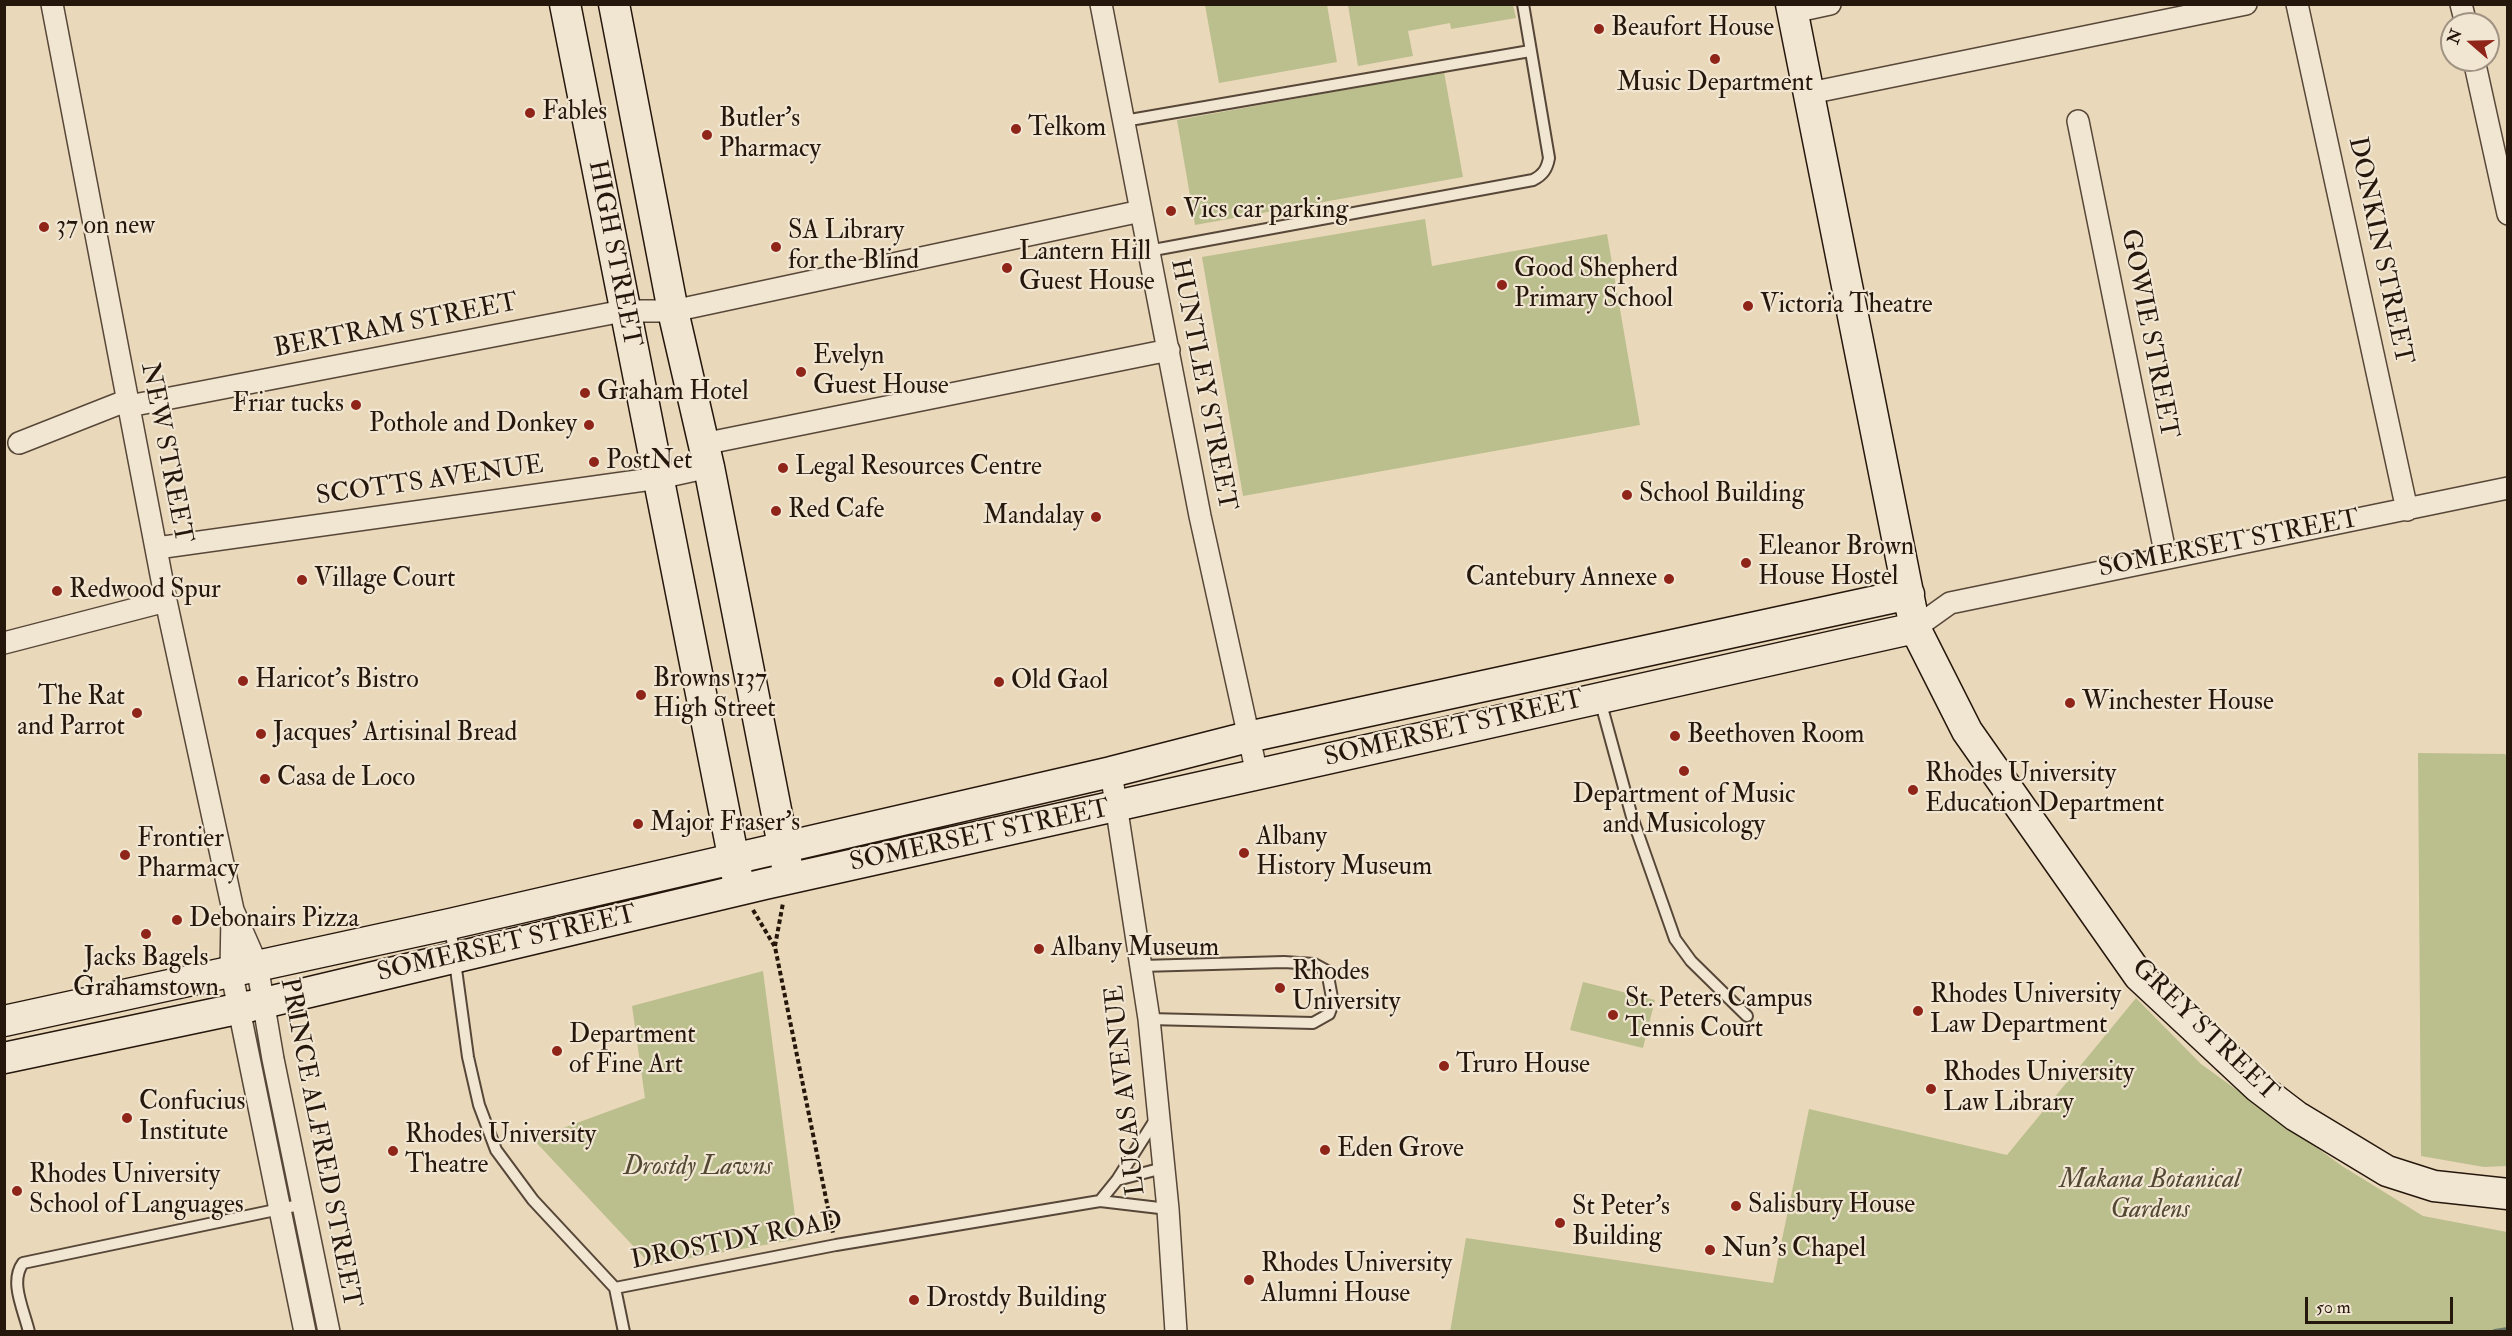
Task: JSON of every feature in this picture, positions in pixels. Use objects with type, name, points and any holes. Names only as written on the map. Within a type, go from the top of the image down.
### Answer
[{"type":"main road","name":"HIGH STREET","points":[[565,4],[623,311],[659,478],[732,859],[741,890]]},
{"type":"main road","name":"HIGH STREET","points":[[614,4],[673,311],[706,456],[784,846],[788,879]]},
{"type":"main road","name":"GREY STREET","points":[[1792,8],[1915,628],[1967,731],[2139,976],[2258,1087],[2296,1116],[2387,1171],[2434,1186],[2508,1194]]},
{"type":"main road","name":"SOMERSET STREET","points":[[4,1021],[450,924],[1111,772],[1248,737],[1733,630],[1909,594]]},
{"type":"main road","name":"SOMERSET STREET","points":[[4,1058],[251,1006],[788,879],[1915,628]]},
{"type":"main road","points":[[1733,630],[1740,667]]},
{"type":"main road","points":[[1519,678],[1521,715]]},
{"type":"street","name":"NEW STREET","points":[[52,4],[166,601],[244,967]]},
{"type":"street","name":"HUNTLEY STREET","points":[[1101,4],[1200,516],[1257,774]]},
{"type":"street","points":[[1792,8],[1830,4]]},
{"type":"street","points":[[1810,93],[2246,4]]},
{"type":"street","name":"DONKIN STREET","points":[[2297,4],[2407,510]]},
{"type":"street","points":[[2477,72],[2508,214]]},
{"type":"street","name":"GOWIE STREET","points":[[2078,121],[2166,557]]},
{"type":"street","name":"BERTRAM STREET","points":[[19,443],[128,403],[623,311],[673,311],[1141,211]]},
{"type":"street","name":"SCOTTS AVENUE","points":[[157,548],[659,478],[706,456],[1169,350]]},
{"type":"street","name":"SOMERSET STREET","points":[[1915,628],[1950,603],[2508,488]]},
{"type":"street","name":"SOMERSET STREET","points":[[1909,594],[1950,603]]},
{"type":"street","points":[[4,643],[166,601]]},
{"type":"street","name":"LUCAS AVENUE","points":[[1111,772],[1149,1020],[1168,1209],[1176,1332]]},
{"type":"street","name":"PRINCE ALFRED STREET","points":[[244,967],[281,1209],[305,1332]]},
{"type":"street","name":"PRINCE ALFRED STREET","points":[[251,1006],[273,1059],[329,1332]]},
{"type":"lane","points":[[1148,251],[1533,180],[1541,176],[1547,167],[1549,158],[1523,4]]},
{"type":"lane","points":[[1124,121],[1530,51]]},
{"type":"lane","points":[[1600,697],[1632,818],[1675,939],[1691,961],[1748,1016]]},
{"type":"lane","name":"DROSTDY ROAD","points":[[450,924],[468,1057],[479,1106],[496,1150],[533,1200],[615,1288],[836,1245],[1100,1201],[1168,1209]]},
{"type":"lane","points":[[1141,966],[1284,962],[1314,964],[1327,971],[1333,1003],[1329,1014],[1313,1023],[1149,1020]]},
{"type":"lane","points":[[1100,1201],[1117,1180],[1157,1116]]},
{"type":"lane","points":[[1117,1180],[1163,1168]]},
{"type":"lane","points":[[29,1332],[17,1285],[16,1273],[23,1263],[304,1204]]},
{"type":"lane","points":[[615,1288],[624,1332]]},
{"type":"path","points":[[775,947],[788,879]]},
{"type":"path","points":[[741,890],[775,947],[836,1245]]},
{"type":"green space","points":[[1205,5],[1327,5],[1337,62],[1219,83]]},
{"type":"green space","points":[[1348,5],[1513,5],[1516,18],[1451,29],[1450,23],[1408,31],[1413,56],[1358,66]]},
{"type":"green space","points":[[1444,72],[1463,177],[1195,225],[1177,120]]},
{"type":"green space","points":[[1425,219],[1432,266],[1607,234],[1640,425],[1243,496],[1202,257]]},
{"type":"green space","points":[[2418,753],[2505,754],[2507,757],[2507,1166],[2484,1167],[2421,1156]]},
{"type":"green space","name":"Drostdy Lawns","points":[[763,971],[798,1239],[651,1265],[533,1139],[645,1098],[632,1006]]},
{"type":"green space","name":"St. Peters Campus Tennis Court","points":[[1583,982],[1655,1000],[1643,1048],[1570,1030]]},
{"type":"green space","name":"Makana Botanical Gardens","points":[[2136,998],[2201,1064],[2342,1166],[2423,1216],[2507,1232],[2507,1331],[1450,1332],[1466,1238],[1773,1283],[1809,1109],[2007,1155]]},
{"type":"waterway","points":[[2495,1332],[2508,1330]]},
{"type":"place","name":"Beaufort House","points":[[1599,29]]},
{"type":"place","name":"Music Department","points":[[1715,59]]},
{"type":"place","name":"Fables","points":[[530,113]]},
{"type":"place","name":"Telkom","points":[[1016,129]]},
{"type":"place","name":"Butler's Pharmacy","points":[[707,135]]},
{"type":"place","name":"Vics car parking","points":[[1171,211]]},
{"type":"place","name":"37 on new","points":[[44,227]]},
{"type":"place","name":"SA Library for the Blind","points":[[776,247]]},
{"type":"place","name":"Lantern Hill Guest House","points":[[1007,268]]},
{"type":"place","name":"Good Shepherd Primary School","points":[[1502,285]]},
{"type":"place","name":"Victoria Theatre","points":[[1748,306]]},
{"type":"place","name":"Evelyn Guest House","points":[[801,372]]},
{"type":"place","name":"Graham Hotel","points":[[585,393]]},
{"type":"place","name":"Friar tucks","points":[[356,405]]},
{"type":"place","name":"Pothole and Donkey","points":[[589,425]]},
{"type":"place","name":"PostNet","points":[[594,462]]},
{"type":"place","name":"Legal Resources Centre","points":[[783,468]]},
{"type":"place","name":"School Building","points":[[1627,495]]},
{"type":"place","name":"Red Cafe","points":[[776,511]]},
{"type":"place","name":"Mandalay","points":[[1096,517]]},
{"type":"place","name":"Eleanor Brown House Hostel","points":[[1746,563]]},
{"type":"place","name":"Cantebury Annexe","points":[[1669,579]]},
{"type":"place","name":"Village Court","points":[[302,580]]},
{"type":"place","name":"Redwood Spur","points":[[57,591]]},
{"type":"place","name":"Haricot's Bistro","points":[[243,681]]},
{"type":"place","name":"Old Gaol","points":[[999,682]]},
{"type":"place","name":"Browns 137 High Street","points":[[641,695]]},
{"type":"place","name":"Winchester House","points":[[2070,703]]},
{"type":"place","name":"The Rat and Parrot","points":[[137,713]]},
{"type":"place","name":"Jacques' Artisinal Bread","points":[[261,734]]},
{"type":"place","name":"Beethoven Room","points":[[1675,736]]},
{"type":"place","name":"Department of Music and Musicology","points":[[1684,771]]},
{"type":"place","name":"Casa de Loco","points":[[265,779]]},
{"type":"place","name":"Rhodes University Education Department","points":[[1913,790]]},
{"type":"place","name":"Major Fraser's","points":[[638,824]]},
{"type":"place","name":"Albany History Museum","points":[[1244,853]]},
{"type":"place","name":"Frontier Pharmacy","points":[[125,855]]},
{"type":"place","name":"Debonairs Pizza","points":[[177,920]]},
{"type":"place","name":"Jacks Bagels Grahamstown","points":[[146,934]]},
{"type":"place","name":"Albany Museum","points":[[1039,949]]},
{"type":"place","name":"Rhodes University","points":[[1280,988]]},
{"type":"place","name":"Rhodes University Law Department","points":[[1918,1011]]},
{"type":"place","name":"St. Peters Campus Tennis Court","points":[[1613,1015]]},
{"type":"place","name":"Department of Fine Art","points":[[557,1051]]},
{"type":"place","name":"Truro House","points":[[1444,1066]]},
{"type":"place","name":"Rhodes University Law Library","points":[[1931,1089]]},
{"type":"place","name":"Confucius Institute","points":[[127,1118]]},
{"type":"place","name":"Eden Grove","points":[[1325,1150]]},
{"type":"place","name":"Rhodes University Theatre","points":[[393,1151]]},
{"type":"place","name":"Rhodes University School of Languages","points":[[17,1191]]},
{"type":"place","name":"Salisbury House","points":[[1736,1206]]},
{"type":"place","name":"St Peter's Building","points":[[1560,1223]]},
{"type":"place","name":"Nun's Chapel","points":[[1710,1250]]},
{"type":"place","name":"Rhodes University Alumni House","points":[[1249,1280]]},
{"type":"place","name":"Drostdy Building","points":[[914,1300]]}]
